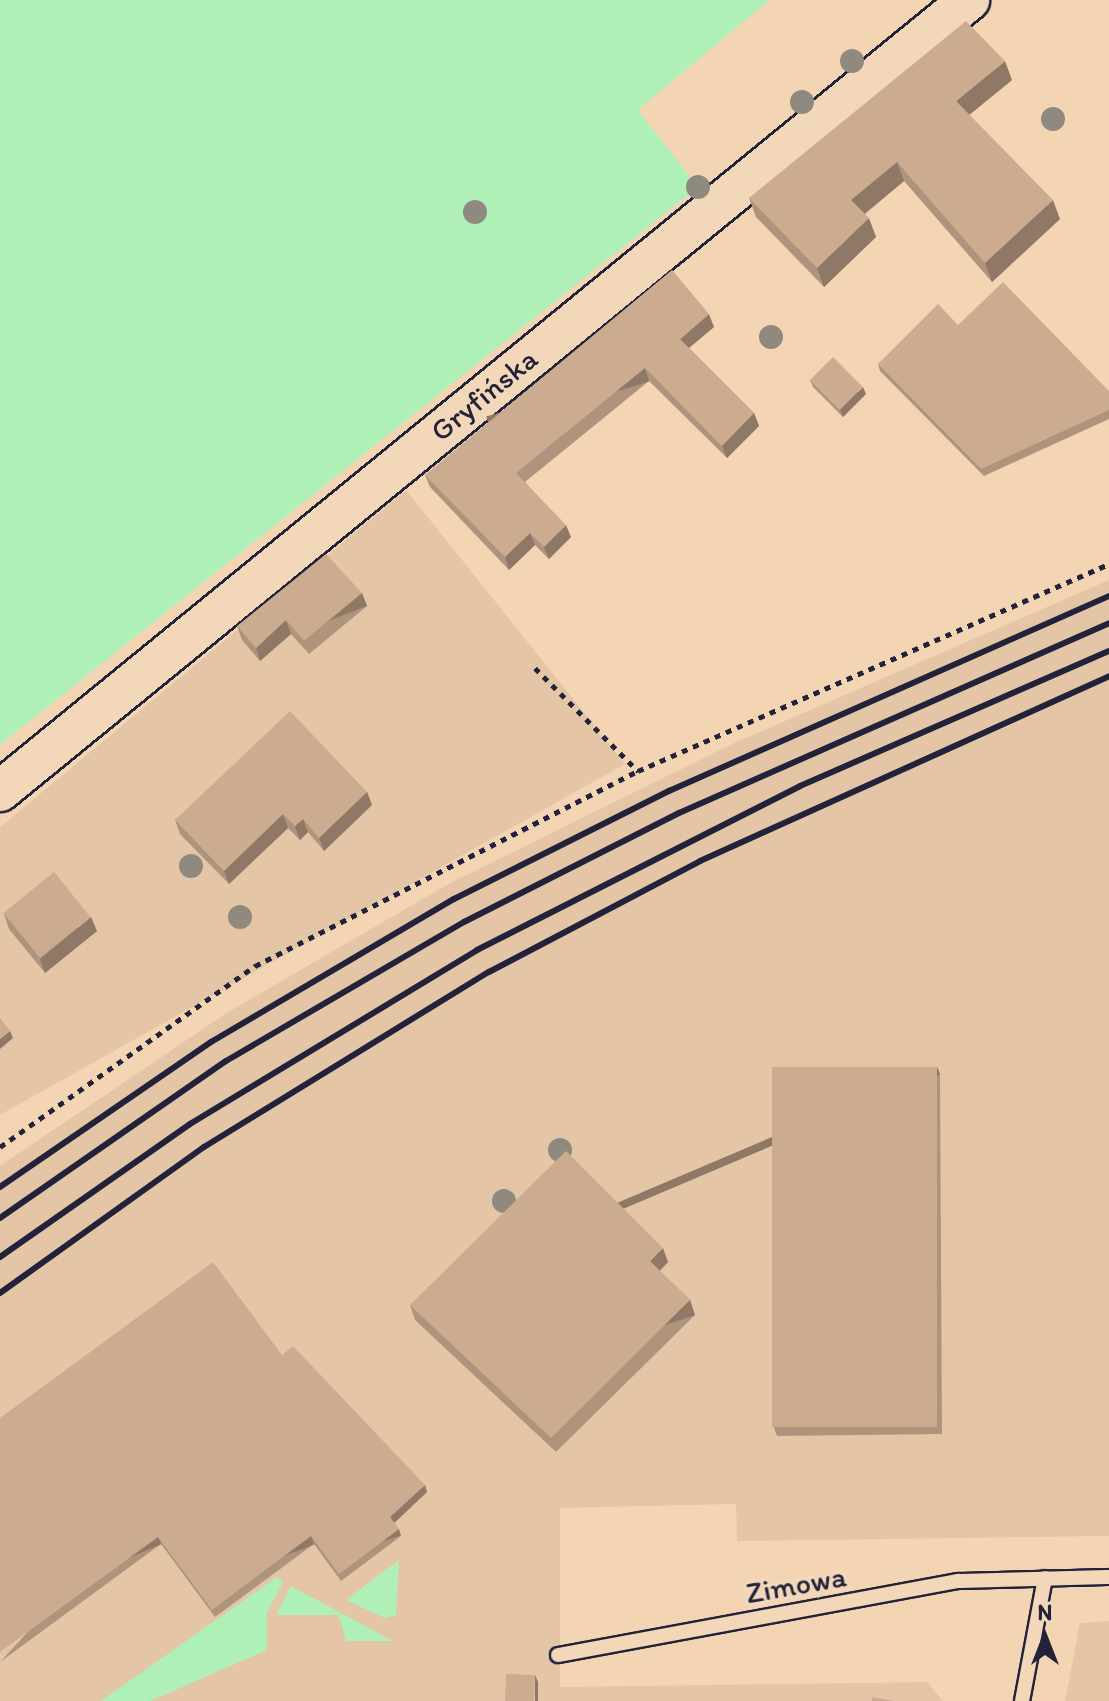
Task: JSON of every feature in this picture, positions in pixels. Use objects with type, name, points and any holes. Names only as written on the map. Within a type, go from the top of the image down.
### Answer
[{"type":"street","name":"Gryfińska","points":[[0,791],[969,0]]},
{"type":"lane","name":"Zimowa","points":[[558,1655],[958,1581],[1109,1577]]},
{"type":"lane","points":[[1022,1701],[1045,1578]]},
{"type":"path","points":[[0,1147],[255,966],[638,771],[1109,564]]},
{"type":"path","points":[[535,668],[638,771]]},
{"type":"shaded area","points":[[406,490],[625,764],[0,1115],[0,827]]},
{"type":"shaded area","points":[[1109,580],[1109,1536],[737,1541],[736,1504],[560,1508],[560,1687],[927,1682],[943,1701],[0,1701],[0,1166],[228,1012],[452,882],[732,744]]},
{"type":"shaded area","points":[[1109,1621],[1109,1701],[1065,1701],[1080,1623]]},
{"type":"green space","points":[[0,0],[769,0],[638,110],[698,187],[0,745]]},
{"type":"green space","points":[[399,1560],[396,1615],[385,1618],[346,1600]]},
{"type":"green space","points":[[277,1577],[283,1582],[267,1612],[267,1650],[150,1701],[101,1701]]},
{"type":"green space","points":[[291,1586],[393,1641],[346,1641],[339,1615],[276,1615]]},
{"type":"building","points":[[966,21],[1005,61],[956,101],[1053,200],[985,263],[897,162],[851,200],[869,218],[817,268],[749,198]]},
{"type":"building","points":[[672,270],[709,314],[680,339],[754,413],[722,446],[645,368],[516,473],[566,525],[544,547],[530,533],[505,557],[425,475]]},
{"type":"building","points":[[1003,282],[1109,391],[1109,410],[981,469],[878,364],[938,304],[958,325]]},
{"type":"building","points":[[833,357],[863,387],[839,410],[810,380]]},
{"type":"building","points":[[326,554],[362,593],[304,641],[286,620],[256,648],[237,626]]},
{"type":"building","points":[[290,711],[367,792],[319,838],[303,819],[295,826],[283,814],[224,871],[175,820]]},
{"type":"building","points":[[54,872],[91,917],[40,958],[3,913]]},
{"type":"building","points":[[0,1018],[10,1031],[0,1039]]},
{"type":"building","points":[[772,1067],[937,1067],[937,1427],[772,1427]]},
{"type":"building","points":[[566,1151],[663,1248],[650,1261],[690,1300],[551,1438],[410,1305]]},
{"type":"building","points":[[213,1262],[282,1355],[293,1346],[425,1485],[390,1517],[399,1529],[339,1574],[311,1536],[212,1610],[158,1537],[0,1652],[0,1418]]},
{"type":"building","points":[[506,1674],[535,1675],[534,1701],[505,1701]]},
{"type":"building","points":[[872,1697],[894,1701],[872,1701]]},
{"type":"railway","points":[[0,1187],[211,1042],[454,899],[669,791],[1109,596]]},
{"type":"railway","points":[[0,1218],[226,1061],[464,922],[679,813],[1109,623]]},
{"type":"railway","points":[[0,1257],[190,1124],[477,950],[800,786],[1109,651]]},
{"type":"railway","points":[[0,1293],[204,1147],[489,972],[700,861],[1109,676]]}]
